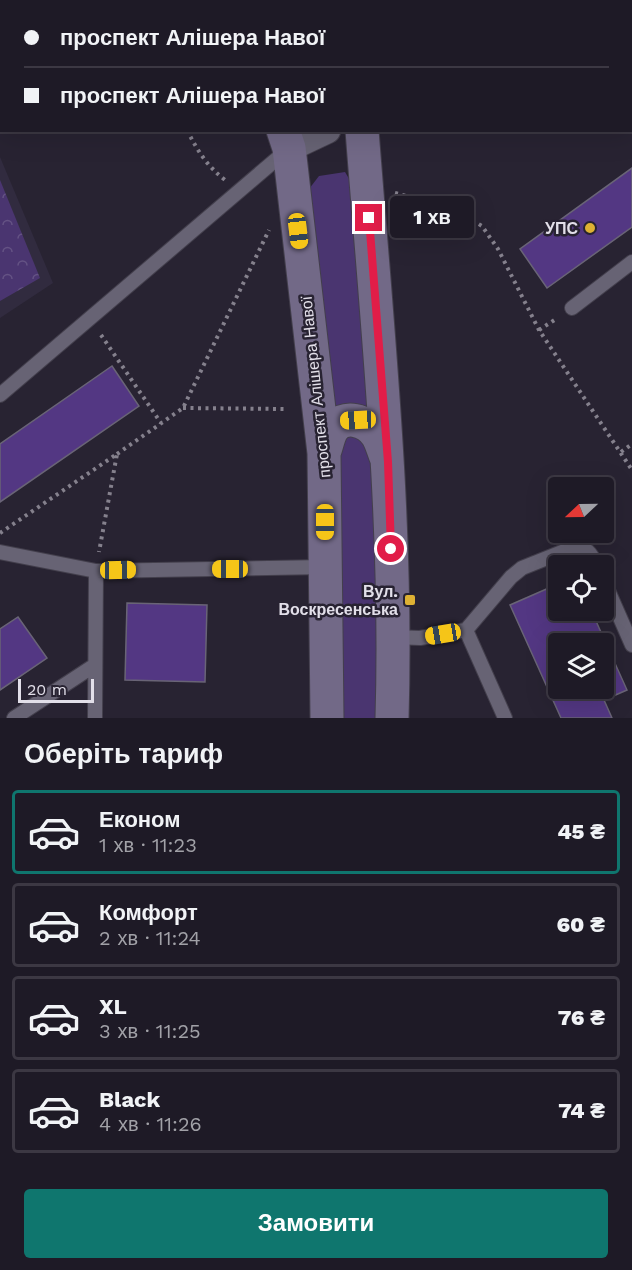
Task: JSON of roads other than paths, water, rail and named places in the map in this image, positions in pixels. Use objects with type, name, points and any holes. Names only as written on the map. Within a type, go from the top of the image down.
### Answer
[{"type":"street","points":[[286,139],[318,132]]},
{"type":"street","points":[[362,132],[388,462],[394,637],[393,714]]},
{"type":"street","name":"проспект Алішера Навої","points":[[286,139],[324,453],[327,718]]},
{"type":"street","points":[[324,453],[332,430],[343,421],[358,420],[377,435],[388,462]]},
{"type":"lane","points":[[0,395],[237,194],[286,139]]},
{"type":"lane","points":[[572,308],[632,262]]},
{"type":"lane","points":[[555,555],[580,547],[587,549],[592,555]]},
{"type":"lane","points":[[0,552],[96,571],[325,567]]},
{"type":"lane","points":[[394,637],[420,638],[466,630],[511,577],[522,568],[548,557]]},
{"type":"lane","points":[[95,718],[96,571]]},
{"type":"lane","points":[[614,604],[632,645]]},
{"type":"lane","points":[[466,630],[505,718]]},
{"type":"lane","points":[[14,718],[95,665]]},
{"type":"place","name":"УПС","points":[[590,228]]},
{"type":"place","name":"Вул. Воскресенська","points":[[410,600]]}]
